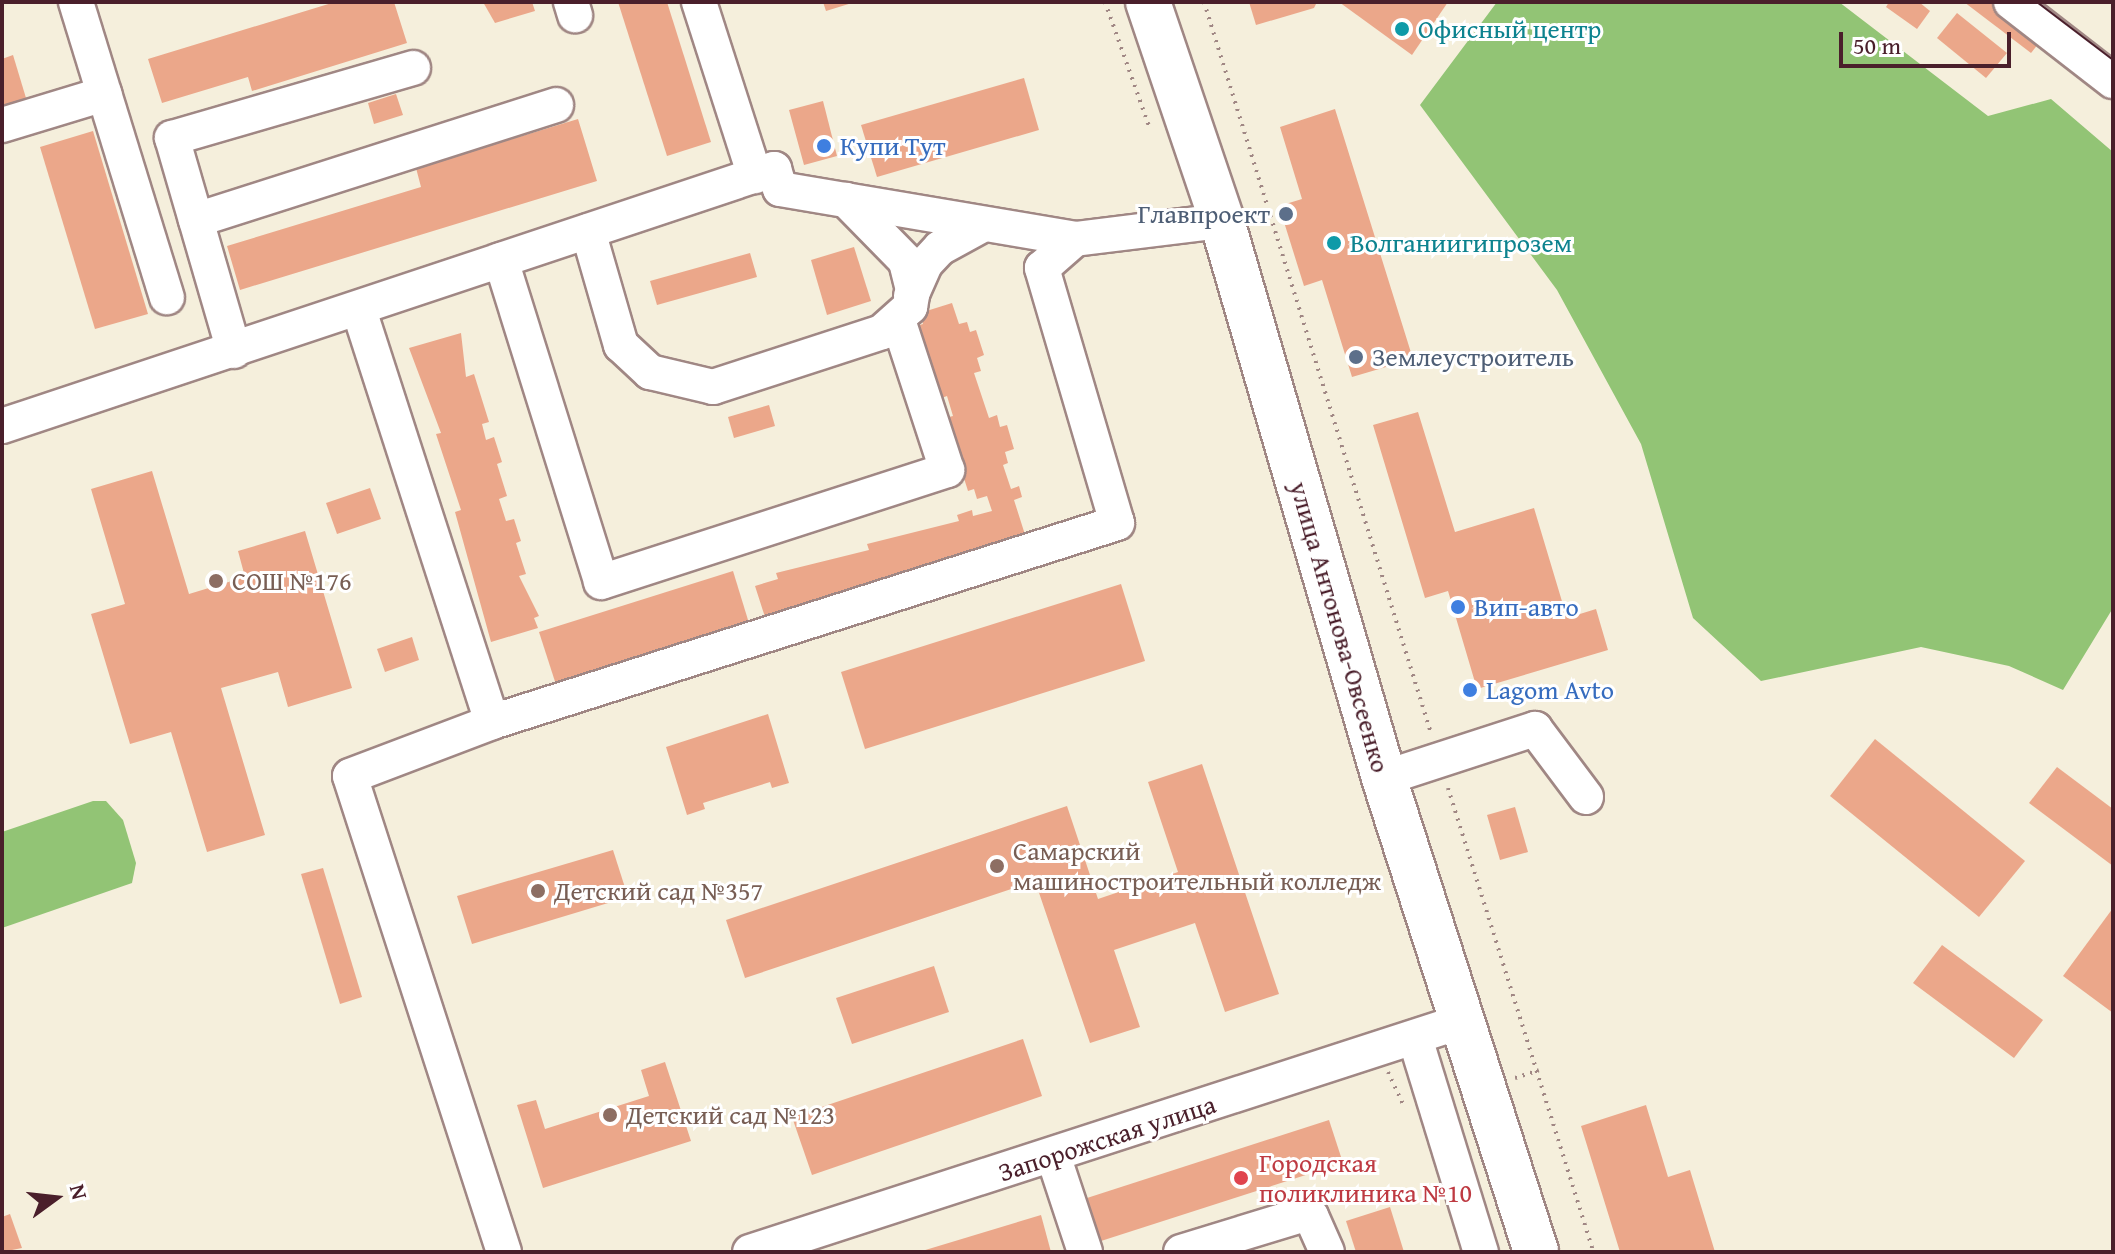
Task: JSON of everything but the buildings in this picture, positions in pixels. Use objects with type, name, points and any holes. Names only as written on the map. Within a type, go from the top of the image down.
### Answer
[{"type":"main road","name":"улица Антонова-Овсеенко","points":[[1148,2],[1222,221],[1384,778],[1536,1252]]},
{"type":"street","points":[[76,2],[167,297]]},
{"type":"street","points":[[699,2],[755,176]]},
{"type":"street","points":[[2011,2],[2113,81]]},
{"type":"street","points":[[234,351],[172,138],[413,68]]},
{"type":"street","points":[[2,125],[104,94]]},
{"type":"street","points":[[196,220],[556,105]]},
{"type":"street","points":[[2,426],[359,310],[774,169],[780,189],[1075,239],[1222,221]]},
{"type":"street","points":[[501,260],[601,582],[947,470],[905,308],[906,261],[846,200]]},
{"type":"street","points":[[588,231],[621,345],[650,372],[688,384],[713,387],[882,332],[905,308],[940,248],[984,224]]},
{"type":"street","points":[[504,1252],[350,776],[492,722],[1117,523],[1042,268],[1075,239]]},
{"type":"street","points":[[359,310],[492,722]]},
{"type":"street","points":[[1384,778],[1535,729],[1586,797]]},
{"type":"street","name":"Запорожская улица","points":[[750,1252],[1463,1021]]},
{"type":"street","points":[[1415,1038],[1481,1252]]},
{"type":"street","points":[[1053,1155],[1085,1252]]},
{"type":"street","points":[[1181,1252],[1298,1216],[1311,1216],[1327,1252]]},
{"type":"path","points":[[1105,2],[1149,126]]},
{"type":"path","points":[[1204,2],[1593,1252]]},
{"type":"green space","points":[[1497,2],[1839,2],[1988,116],[2051,99],[2113,152],[2113,608],[2063,690],[2009,666],[1921,647],[1761,681],[1693,618],[1641,444],[1557,290],[1420,105]]},
{"type":"green space","points":[[93,801],[106,801],[123,820],[136,863],[132,883],[2,928],[2,832]]},
{"type":"tram line","points":[[2037,2],[2113,60]]},
{"type":"place","name":"Офисный центр","points":[[1402,29]]},
{"type":"place","name":"Купи Тут","points":[[824,146]]},
{"type":"place","name":"Главпроект","points":[[1286,214]]},
{"type":"place","name":"Волганиигипрозем","points":[[1334,243]]},
{"type":"place","name":"Землеустроитель","points":[[1356,357]]},
{"type":"place","name":"СОШ №176","points":[[216,581]]},
{"type":"place","name":"Вип-авто","points":[[1458,607]]},
{"type":"place","name":"Lagom Avto","points":[[1470,690]]},
{"type":"place","name":"Самарский машиностроительный колледж","points":[[997,866]]},
{"type":"place","name":"Детский сад №357","points":[[538,891]]},
{"type":"place","name":"Детский сад №123","points":[[610,1115]]},
{"type":"place","name":"Городская поликлиника №10","points":[[1241,1178]]}]
